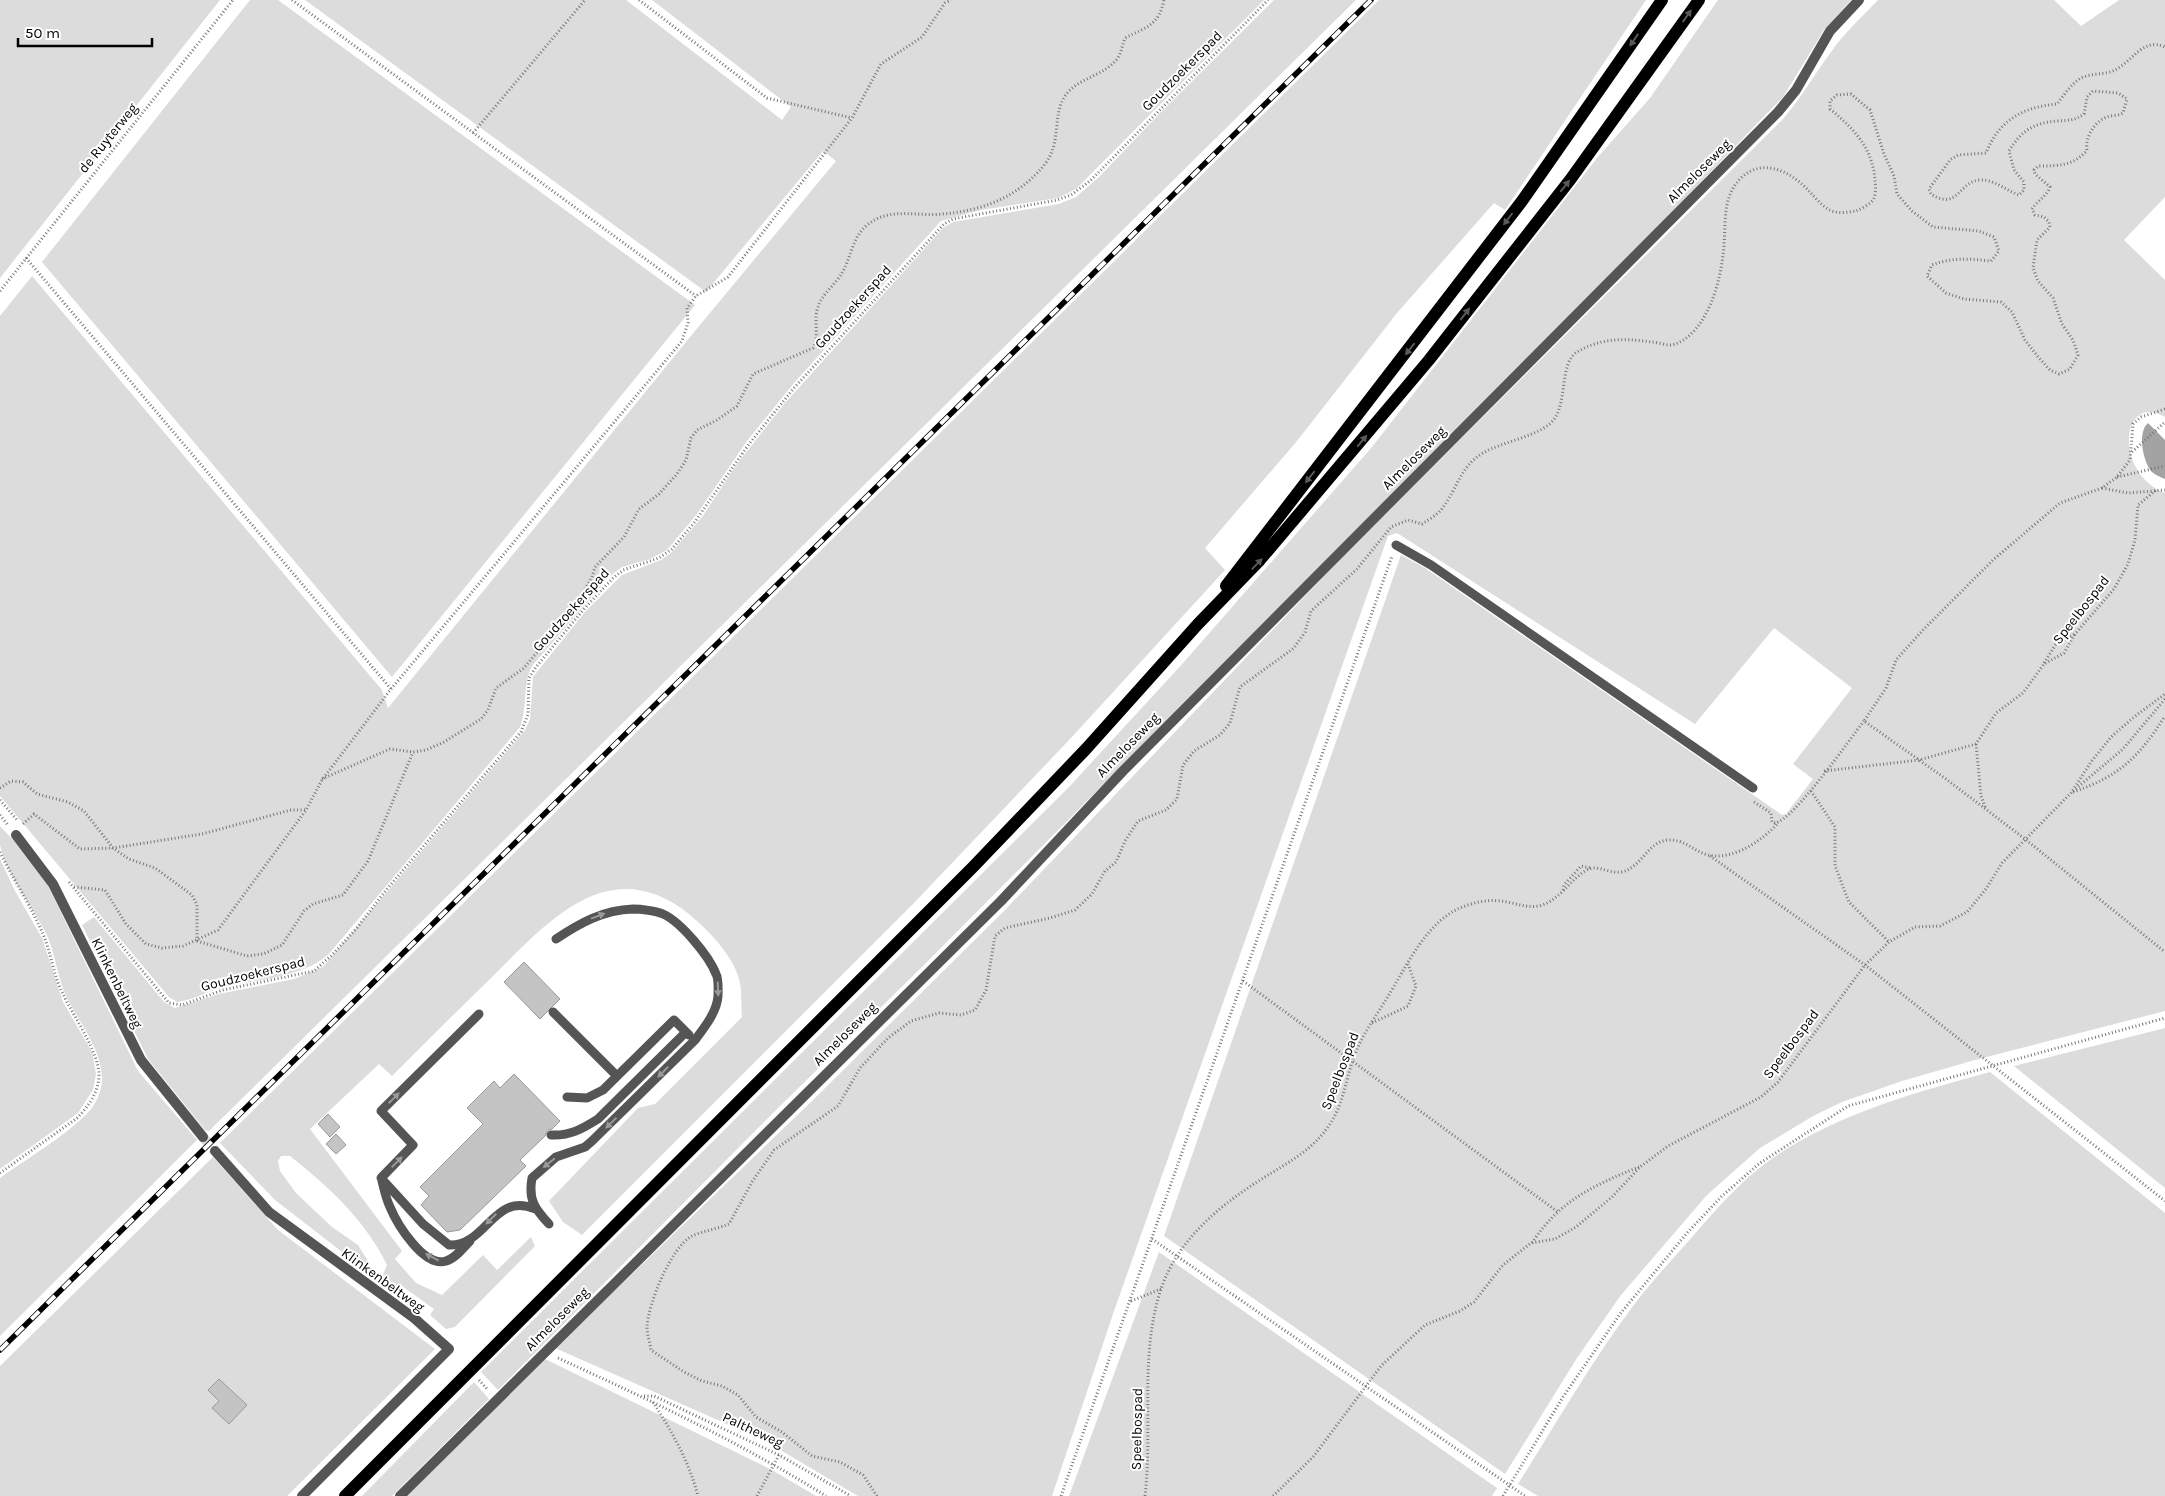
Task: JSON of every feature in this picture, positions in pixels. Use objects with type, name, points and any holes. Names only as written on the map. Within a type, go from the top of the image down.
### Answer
[{"type":"main road","points":[[1198,624],[1522,201],[1662,0]]},
{"type":"main road","points":[[1198,624],[1260,560],[1429,360],[1570,180],[1698,0]]},
{"type":"main road","name":"Almeloseweg","points":[[345,1496],[973,867],[1086,749],[1198,624]]},
{"type":"street","name":"Almeloseweg","points":[[400,1496],[1001,902],[1122,772],[1778,112],[1796,90],[1830,31],[1859,0]]},
{"type":"street","name":"Klinkenbeltweg","points":[[21,829],[53,884],[141,1060],[203,1137]]},
{"type":"street","name":"Klinkenbeltweg","points":[[215,1150],[269,1212],[414,1318],[449,1349],[302,1496]]},
{"type":"lane","points":[[1396,545],[1439,571],[1753,788]]},
{"type":"lane","points":[[549,1224],[535,1208],[530,1197],[532,1178],[556,1157],[585,1147],[592,1141],[695,1040],[709,1021],[718,999],[717,975],[702,951],[684,929],[664,914],[635,909],[610,911],[582,922],[556,939]]},
{"type":"lane","points":[[553,1012],[618,1076]]},
{"type":"lane","points":[[381,1178],[413,1145],[380,1111],[479,1014]]},
{"type":"lane","points":[[567,1097],[587,1098],[603,1090],[674,1020],[695,1040]]},
{"type":"lane","points":[[551,1135],[565,1136],[584,1128],[598,1119],[686,1032]]},
{"type":"lane","points":[[381,1178],[389,1206],[406,1237],[430,1259],[443,1262],[452,1259],[498,1213],[508,1207],[524,1204],[535,1208]]},
{"type":"lane","points":[[381,1178],[442,1242],[454,1245],[470,1240]]},
{"type":"path","name":"de Ruyterweg","points":[[0,291],[233,0]]},
{"type":"path","points":[[292,0],[696,296]]},
{"type":"path","points":[[473,133],[586,0]]},
{"type":"path","points":[[639,0],[768,98],[852,118]]},
{"type":"path","points":[[74,887],[105,890],[126,924],[146,944],[162,948],[184,946],[218,930],[306,810],[322,780],[391,690],[682,341],[688,323],[686,308],[696,296],[728,277],[852,118],[881,64],[922,37],[945,3],[951,0]]},
{"type":"path","points":[[322,780],[390,749],[413,752],[426,750],[444,742],[481,719],[488,710],[496,688],[524,668],[575,606],[592,577],[595,566],[620,542],[639,510],[659,494],[677,474],[686,460],[691,438],[697,430],[717,420],[737,406],[753,374],[813,348],[816,339],[815,319],[819,302],[842,273],[859,234],[865,226],[883,216],[897,213],[943,214],[1001,201],[1016,192],[1044,165],[1053,152],[1061,102],[1066,94],[1112,64],[1121,52],[1126,38],[1152,25],[1162,13],[1164,0]]},
{"type":"path","name":"Goudzoekerspad","points":[[67,880],[169,1003],[182,1005],[222,990],[314,971],[356,929],[387,889],[521,732],[528,714],[529,678],[584,609],[612,579],[624,570],[659,558],[672,549],[694,523],[749,444],[794,388],[944,224],[953,220],[1057,200],[1071,195],[1090,181],[1268,0]]},
{"type":"path","points":[[877,1496],[863,1475],[840,1462],[812,1456],[782,1432],[756,1417],[738,1395],[722,1386],[702,1381],[684,1372],[651,1350],[647,1328],[650,1310],[666,1270],[679,1249],[691,1237],[729,1224],[752,1182],[774,1150],[838,1106],[860,1068],[888,1038],[911,1021],[939,1013],[961,1016],[975,1010],[986,990],[995,936],[1005,928],[1050,918],[1075,910],[1092,894],[1105,871],[1116,862],[1125,841],[1138,821],[1166,810],[1177,799],[1183,765],[1194,751],[1220,735],[1230,723],[1240,687],[1294,648],[1305,632],[1314,606],[1358,569],[1391,527],[1408,520],[1422,524],[1440,511],[1466,465],[1484,453],[1547,427],[1556,416],[1565,386],[1566,365],[1575,353],[1595,343],[1623,339],[1672,345],[1691,335],[1701,322],[1718,284],[1724,245],[1724,210],[1741,178],[1756,167],[1776,168],[1806,188],[1816,199],[1832,211],[1846,213],[1860,209],[1872,201],[1876,191],[1874,168],[1866,145],[1847,123],[1830,109],[1830,101],[1837,95],[1851,94],[1870,110],[1884,154],[1894,176],[1897,194],[1912,211],[1933,227],[1979,231],[1994,237],[1999,251],[1991,261],[1944,260],[1932,265],[1927,276],[1946,293],[1964,298],[2001,302],[2012,312],[2025,340],[2050,370],[2059,374],[2070,369],[2078,355],[2073,340],[2062,324],[2053,298],[2038,281],[2033,268],[2037,240],[2050,227],[2049,222],[2044,217],[2035,215],[2032,209],[2038,200],[2048,193],[2050,187],[2035,174],[2034,170],[2038,166],[2066,165],[2080,158],[2087,150],[2086,140],[2089,133],[2105,118],[2123,113],[2127,99],[2118,93],[2093,91],[2088,97],[2084,114],[2075,120],[2054,121],[2028,128],[2009,152],[2014,170],[2024,182],[2024,190],[2019,195],[1990,181],[1980,179],[1971,183],[1955,198],[1946,200],[1939,200],[1931,194],[1929,188],[1950,160],[1958,155],[1986,153],[1997,132],[2021,111],[2032,107],[2057,104],[2073,84],[2083,77],[2116,70],[2147,45],[2158,44],[2165,47]]},
{"type":"path","points":[[26,258],[391,690]]},
{"type":"path","points":[[1709,855],[1734,852],[1748,846],[1769,833],[1791,813],[1864,721],[1886,688],[1896,660],[1993,560],[2060,503],[2102,488],[2117,477],[2130,460],[2133,424],[2141,417],[2165,409]]},
{"type":"path","points":[[2132,452],[2165,422]]},
{"type":"path","points":[[2117,477],[2165,466]]},
{"type":"path","points":[[2102,488],[2128,493],[2165,490]]},
{"type":"path","name":"Speelbospad","points":[[1976,744],[1996,713],[2023,693],[2041,668],[2064,653],[2075,634],[2114,590],[2128,564],[2135,540],[2138,505],[2156,490]]},
{"type":"path","points":[[1061,1496],[1396,545]]},
{"type":"path","points":[[2041,668],[2056,644],[2075,634]]},
{"type":"path","points":[[2070,793],[2111,737],[2165,694]]},
{"type":"path","points":[[2070,793],[2122,749],[2165,699]]},
{"type":"path","points":[[2070,793],[2113,776],[2131,763],[2148,743],[2165,716]]},
{"type":"path","points":[[1864,721],[2025,839],[2165,952]]},
{"type":"path","points":[[1824,771],[1919,760],[1976,744],[1981,796],[1986,810]]},
{"type":"path","points":[[197,941],[205,945],[228,949],[247,956],[263,954],[282,945],[304,911],[313,904],[343,895],[368,861],[413,752]]},
{"type":"path","points":[[0,788],[11,781],[23,782],[37,794],[68,802],[84,811],[113,848],[129,859],[155,868],[192,895],[197,905],[197,941]]},
{"type":"path","points":[[1753,788],[1752,800],[1771,813],[1772,822],[1778,823]]},
{"type":"path","points":[[1810,791],[1835,827],[1835,866],[1849,902],[1889,942]]},
{"type":"path","name":"Speelbospad","points":[[1273,1496],[1314,1458],[1381,1366],[1424,1324],[1460,1311],[1474,1302],[1503,1265],[1532,1243],[1555,1239],[1576,1227],[1612,1197],[1640,1167],[1668,1146],[1761,1097],[1778,1082],[1865,965],[1889,942],[1915,927],[1940,926],[1967,912],[1986,889],[2002,863],[2070,793]]},
{"type":"path","points":[[0,800],[13,815]]},
{"type":"path","points":[[21,829],[34,814],[80,849],[113,848],[202,834],[290,810],[306,810]]},
{"type":"path","points":[[0,815],[6,822]]},
{"type":"path","name":"Speelbospad","points":[[1145,1496],[1150,1339],[1162,1288],[1185,1243],[1208,1219],[1261,1180],[1303,1154],[1320,1139],[1332,1121],[1353,1062],[1372,1024],[1408,964],[1436,925],[1460,908],[1491,901],[1532,907],[1551,902],[1577,877],[1591,868],[1620,872],[1632,868],[1653,847],[1666,840],[1684,842],[1709,855],[1865,965],[2165,1201]]},
{"type":"path","points":[[0,852],[42,932],[51,955],[57,982],[93,1050],[99,1076],[93,1097],[77,1118],[0,1174]]},
{"type":"path","points":[[1372,1024],[1408,1006],[1416,986],[1408,964]]},
{"type":"path","points":[[1243,981],[1558,1212]]},
{"type":"path","points":[[1503,1496],[1563,1397],[1620,1314],[1687,1233],[1730,1189],[1760,1163],[1848,1106],[1993,1064],[2165,1018]]},
{"type":"path","points":[[1532,1243],[1545,1222],[1558,1212],[1602,1182],[1640,1167]]},
{"type":"path","points":[[1152,1240],[1526,1496]]},
{"type":"path","points":[[1130,1301],[1162,1288]]},
{"type":"path","name":"Paltheweg","points":[[545,1352],[641,1396],[774,1464],[826,1496]]},
{"type":"path","name":"Paltheweg","points":[[641,1396],[654,1396],[779,1455],[851,1496]]},
{"type":"path","points":[[653,1402],[675,1436],[694,1479],[698,1496]]},
{"type":"path","points":[[757,1496],[779,1455]]},
{"type":"shaded area","points":[[0,0],[220,0],[0,278]]},
{"type":"shaded area","points":[[250,0],[278,0],[695,305],[392,677],[42,262]]},
{"type":"shaded area","points":[[305,0],[626,0],[782,120],[791,107],[652,0],[1264,0],[1076,189],[1058,198],[981,210],[941,221],[794,383],[747,441],[697,514],[667,550],[650,559],[622,567],[610,576],[532,666],[527,681],[524,712],[520,727],[328,955],[316,963],[289,974],[232,985],[177,1002],[169,997],[0,796],[0,316],[32,276],[382,690],[388,708],[836,161],[823,151],[706,292]]},
{"type":"shaded area","points":[[1274,0],[1356,0],[209,1131],[205,1130],[148,1059],[82,925],[94,917],[164,1002],[175,1008],[219,994],[294,979],[323,967],[525,730],[530,719],[533,677],[585,612],[622,575],[661,560],[672,552],[702,517],[737,464],[785,403],[943,228],[953,222],[1059,204],[1076,197],[1099,177],[1160,113]]},
{"type":"shaded area","points":[[1379,0],[1646,0],[1505,210],[1494,203],[1397,313],[1297,441],[1205,548],[1225,570],[1070,739],[912,905],[582,1235],[563,1222],[549,1201],[638,1108],[655,1104],[742,1017],[740,983],[727,954],[712,936],[689,914],[659,896],[631,889],[604,892],[579,902],[555,918],[532,937],[392,1076],[379,1064],[310,1129],[402,1251],[395,1259],[416,1283],[442,1295],[483,1255],[497,1270],[531,1237],[535,1246],[455,1327],[446,1329],[430,1315],[434,1309],[402,1286],[397,1292],[381,1280],[387,1265],[357,1219],[332,1192],[290,1156],[281,1156],[278,1161],[280,1171],[296,1193],[332,1227],[358,1245],[368,1261],[364,1269],[275,1200],[220,1143]]},
{"type":"shaded area","points":[[1718,0],[1851,0],[1824,30],[1783,97],[1668,216],[923,966],[777,1109],[498,1390],[481,1372],[1069,787],[1184,662],[1372,447],[1597,158],[1650,98]]},
{"type":"shaded area","points":[[1878,0],[2054,0],[2081,26],[2119,0],[2165,0],[2165,197],[2124,240],[2165,280],[2165,417],[2150,412],[2139,415],[2132,424],[2129,437],[2130,453],[2137,469],[2148,483],[2165,493],[2165,1011],[1975,1060],[1902,1081],[1842,1102],[1813,1116],[1760,1148],[1707,1195],[1621,1295],[1577,1358],[1505,1474],[1164,1236],[1401,555],[1425,568],[1782,815],[1786,814],[1813,779],[1793,764],[1852,688],[1774,628],[1695,724],[1397,533],[1388,536],[1113,1314],[1052,1496],[858,1496],[765,1441],[555,1348],[811,1102],[1004,911],[1348,551],[1783,119],[1836,45]]},
{"type":"shaded area","points":[[2148,423],[2165,440],[2165,479],[2151,471],[2146,461],[2142,440]]},
{"type":"shaded area","points":[[0,826],[14,841],[48,886],[138,1071],[197,1140],[0,1336],[0,1178],[61,1136],[83,1118],[99,1095],[102,1081],[101,1066],[96,1052],[64,991],[49,940],[15,881],[4,857],[0,845]]},
{"type":"shaded area","points":[[0,859],[15,891],[42,938],[63,1002],[92,1052],[96,1074],[93,1090],[78,1113],[0,1169]]},
{"type":"shaded area","points":[[2165,1028],[2165,1188],[2014,1066]]},
{"type":"shaded area","points":[[1990,1072],[2165,1213],[2165,1496],[1538,1496],[1518,1484],[1588,1371],[1633,1306],[1729,1196],[1759,1168],[1795,1144],[1848,1117],[1904,1097]]},
{"type":"shaded area","points":[[213,1157],[278,1230],[435,1349],[287,1496],[0,1496],[0,1366]]},
{"type":"shaded area","points":[[1159,1252],[1497,1488],[1492,1496],[1069,1496]]},
{"type":"shaded area","points":[[545,1359],[772,1470],[816,1496],[407,1496]]},
{"type":"shaded area","points":[[474,1382],[489,1399],[392,1496],[362,1496]]},
{"type":"building","points":[[524,962],[560,999],[540,1019],[504,982]]},
{"type":"building","points":[[514,1074],[560,1121],[552,1129],[548,1130],[545,1136],[520,1160],[526,1166],[460,1230],[447,1232],[421,1205],[429,1196],[420,1187],[483,1124],[467,1108],[494,1081],[500,1088]]},
{"type":"building","points":[[328,1114],[340,1127],[330,1137],[318,1124]]},
{"type":"building","points":[[336,1134],[346,1145],[336,1154],[326,1144]]},
{"type":"building","points":[[219,1379],[247,1405],[229,1424],[212,1408],[219,1401],[208,1390]]},
{"type":"tunnel","points":[[203,1137],[215,1151]]},
{"type":"railway","points":[[0,1350],[1371,0]]}]
